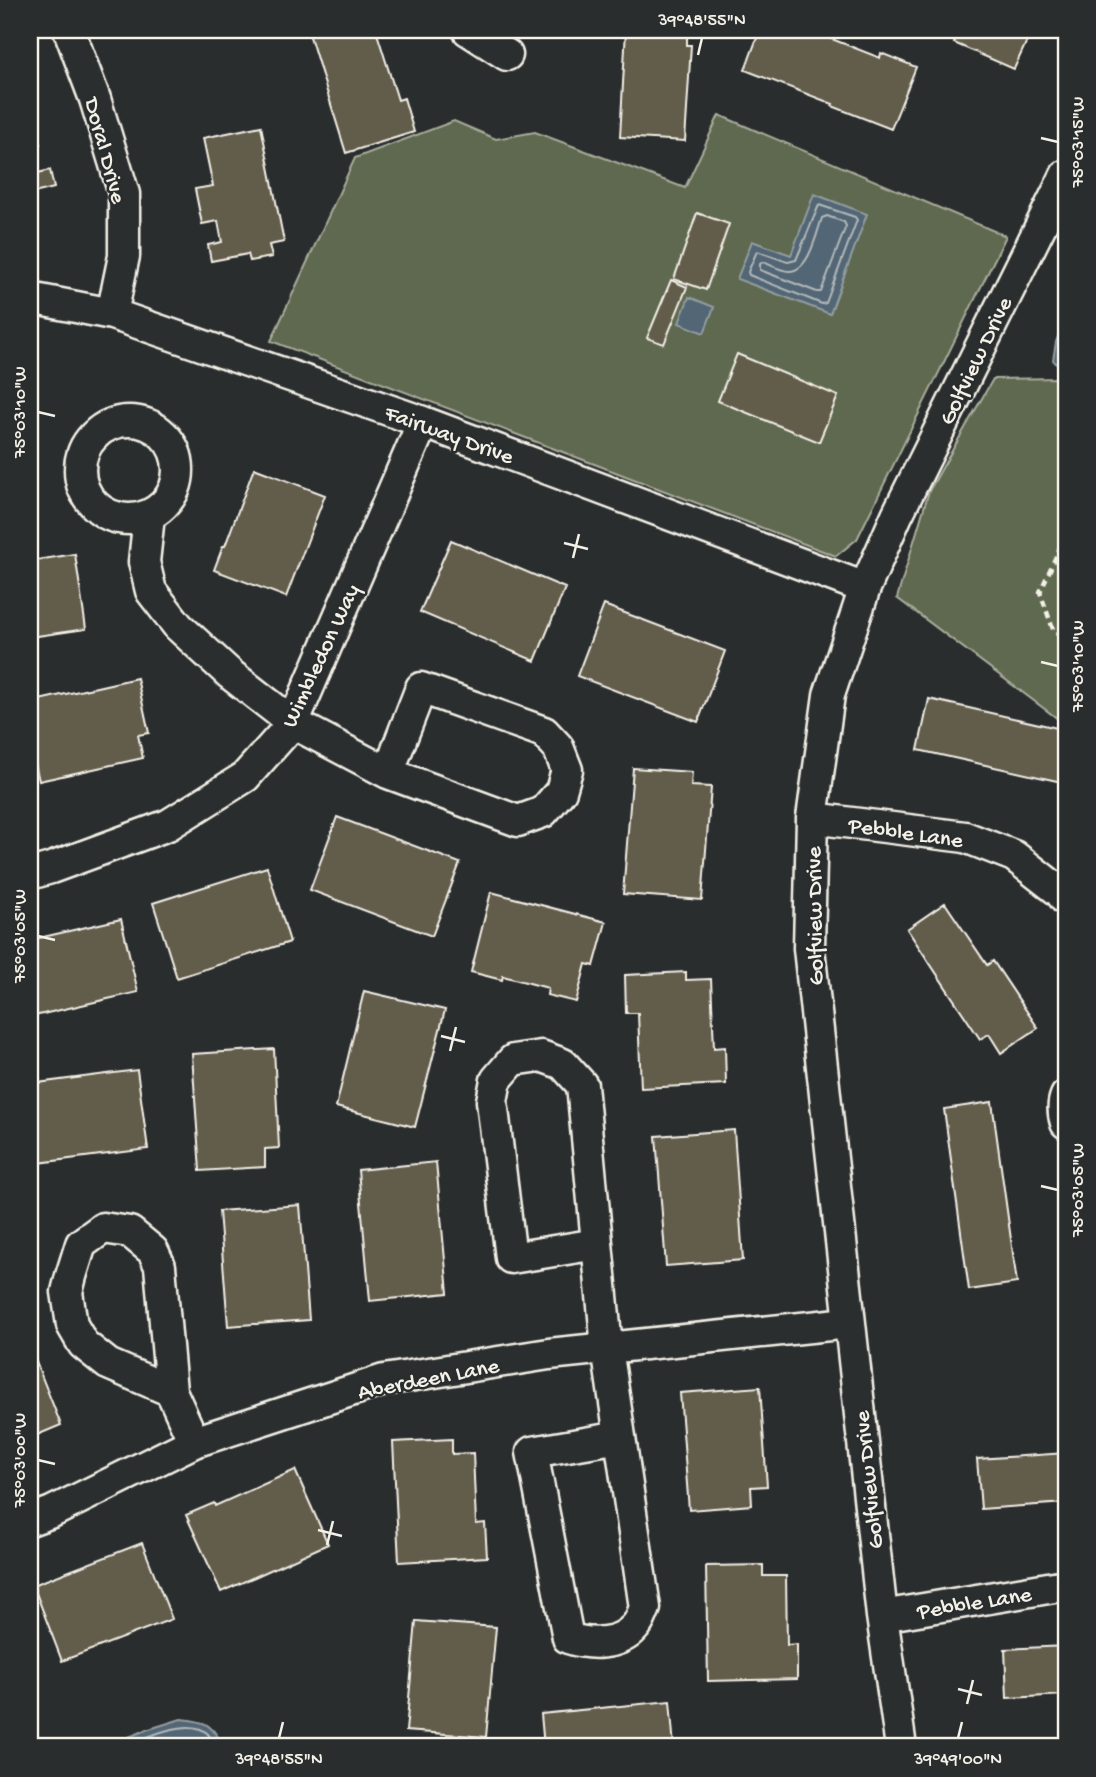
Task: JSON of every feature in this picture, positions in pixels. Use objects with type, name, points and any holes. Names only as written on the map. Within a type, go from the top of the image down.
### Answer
[{"type":"street","name":"Doral Drive","points":[[69,30],[95,99],[124,194],[124,256],[112,314]]},
{"type":"street","points":[[468,30],[507,55]]},
{"type":"street","name":"Golfview Drive","points":[[901,1747],[882,1616],[809,948],[812,818],[829,695],[865,589],[897,515],[1066,175]]},
{"type":"street","name":"Fairway Drive","points":[[30,298],[112,314],[423,422],[865,589]]},
{"type":"street","name":"Wimbledon Way","points":[[30,874],[168,825],[245,777],[293,723],[423,422]]},
{"type":"street","points":[[149,516],[144,562],[151,591],[178,626],[230,674],[293,723],[388,773],[518,821],[543,812],[561,791],[567,770],[558,747],[544,732],[421,688],[388,773]]},
{"type":"street","name":"Pebble Lane","points":[[812,818],[965,837],[1014,856],[1060,892],[1066,900]]},
{"type":"street","points":[[597,1244],[510,1258],[492,1101],[496,1080],[513,1060],[541,1056],[563,1064],[582,1085],[607,1348],[645,1608],[637,1626],[626,1636],[593,1643],[580,1642],[568,1638],[532,1452],[620,1437]]},
{"type":"street","points":[[1066,1096],[1063,1112],[1066,1123]]},
{"type":"street","points":[[171,1391],[108,1364],[83,1344],[72,1325],[68,1292],[81,1244],[103,1228],[130,1232],[153,1251],[160,1266],[171,1391],[194,1442]]},
{"type":"street","name":"Aberdeen Lane","points":[[30,1520],[52,1512],[194,1442],[384,1380],[549,1354],[849,1323]]},
{"type":"street","name":"Pebble Lane","points":[[882,1616],[1066,1585]]},
{"type":"path","points":[[1066,534],[1040,592],[1054,632],[1066,639]]},
{"type":"green space","points":[[719,115],[1006,236],[857,539],[836,556],[271,341],[355,158],[454,121],[496,139],[535,132],[685,188]]},
{"type":"green space","points":[[1066,378],[1066,725],[897,598],[929,491],[993,379]]},
{"type":"water","points":[[814,194],[867,214],[830,314],[737,279],[752,241],[791,255]]},
{"type":"water","points":[[689,297],[714,307],[704,333],[679,323]]},
{"type":"water","points":[[1066,316],[1066,366],[1060,368],[1053,360],[1056,342]]},
{"type":"water","points":[[181,1719],[198,1721],[208,1726],[225,1747],[104,1747],[146,1730]]},
{"type":"building","points":[[308,30],[376,30],[398,100],[404,98],[414,132],[346,153]]},
{"type":"building","points":[[626,30],[687,30],[687,45],[691,45],[685,141],[620,137]]},
{"type":"building","points":[[760,30],[809,30],[880,58],[881,53],[916,67],[891,129],[745,70]]},
{"type":"building","points":[[960,30],[1032,30],[1014,69],[954,43]]},
{"type":"building","points":[[32,112],[40,144],[30,147],[30,113]]},
{"type":"building","points":[[261,126],[284,242],[269,245],[272,257],[250,261],[248,254],[211,261],[208,245],[222,242],[218,221],[202,224],[195,189],[213,186],[203,138]]},
{"type":"building","points":[[30,157],[34,174],[50,170],[54,188],[30,194]]},
{"type":"building","points":[[697,213],[729,224],[706,290],[674,279]]},
{"type":"building","points":[[671,280],[687,287],[664,344],[647,338]]},
{"type":"building","points":[[737,354],[838,396],[819,442],[718,401]]},
{"type":"building","points":[[254,468],[325,495],[286,597],[214,570]]},
{"type":"building","points":[[451,540],[565,588],[535,661],[420,612]]},
{"type":"building","points":[[75,554],[86,629],[30,637],[30,561]]},
{"type":"building","points":[[604,605],[725,651],[698,722],[577,676]]},
{"type":"building","points":[[137,678],[149,733],[138,735],[143,758],[39,781],[30,741],[30,702]]},
{"type":"building","points":[[929,699],[1066,730],[1066,783],[918,750]]},
{"type":"building","points":[[633,768],[692,772],[691,786],[711,787],[702,900],[623,894]]},
{"type":"building","points":[[337,817],[460,863],[432,936],[310,890]]},
{"type":"building","points":[[267,867],[290,942],[177,978],[153,903]]},
{"type":"building","points":[[491,892],[606,922],[594,966],[586,964],[576,1002],[547,995],[548,988],[503,976],[502,980],[471,972]]},
{"type":"building","points":[[945,903],[987,965],[993,961],[1038,1028],[1001,1053],[989,1034],[980,1039],[907,929]]},
{"type":"building","points":[[121,919],[138,992],[30,1017],[30,940]]},
{"type":"building","points":[[686,972],[686,980],[711,979],[714,1048],[725,1047],[726,1084],[641,1088],[638,1013],[626,1013],[625,975]]},
{"type":"building","points":[[364,991],[445,1010],[415,1127],[336,1107]]},
{"type":"building","points":[[274,1049],[279,1148],[265,1149],[265,1167],[200,1171],[192,1054]]},
{"type":"building","points":[[137,1070],[148,1149],[30,1164],[30,1084]]},
{"type":"building","points":[[992,1102],[1017,1283],[969,1290],[944,1109]]},
{"type":"building","points":[[734,1130],[743,1260],[666,1266],[656,1136]]},
{"type":"building","points":[[436,1162],[448,1293],[370,1301],[358,1170]]},
{"type":"building","points":[[300,1205],[309,1320],[228,1326],[219,1211]]},
{"type":"building","points":[[30,1347],[61,1425],[30,1438]]},
{"type":"building","points":[[760,1387],[767,1486],[751,1487],[752,1505],[689,1510],[680,1393]]},
{"type":"building","points":[[452,1439],[452,1454],[473,1453],[476,1524],[485,1523],[487,1557],[399,1562],[393,1442]]},
{"type":"building","points":[[1066,1453],[1066,1503],[981,1509],[977,1459]]},
{"type":"building","points":[[295,1470],[328,1544],[221,1592],[186,1515],[214,1503],[215,1506]]},
{"type":"building","points":[[142,1543],[172,1619],[62,1661],[33,1585]]},
{"type":"building","points":[[763,1565],[763,1576],[786,1576],[787,1645],[797,1644],[797,1679],[708,1681],[706,1566]]},
{"type":"building","points":[[416,1621],[496,1627],[486,1737],[406,1731]]},
{"type":"building","points":[[1066,1646],[1066,1695],[1007,1698],[1005,1649]]},
{"type":"building","points":[[670,1701],[674,1747],[544,1747],[541,1714]]}]
